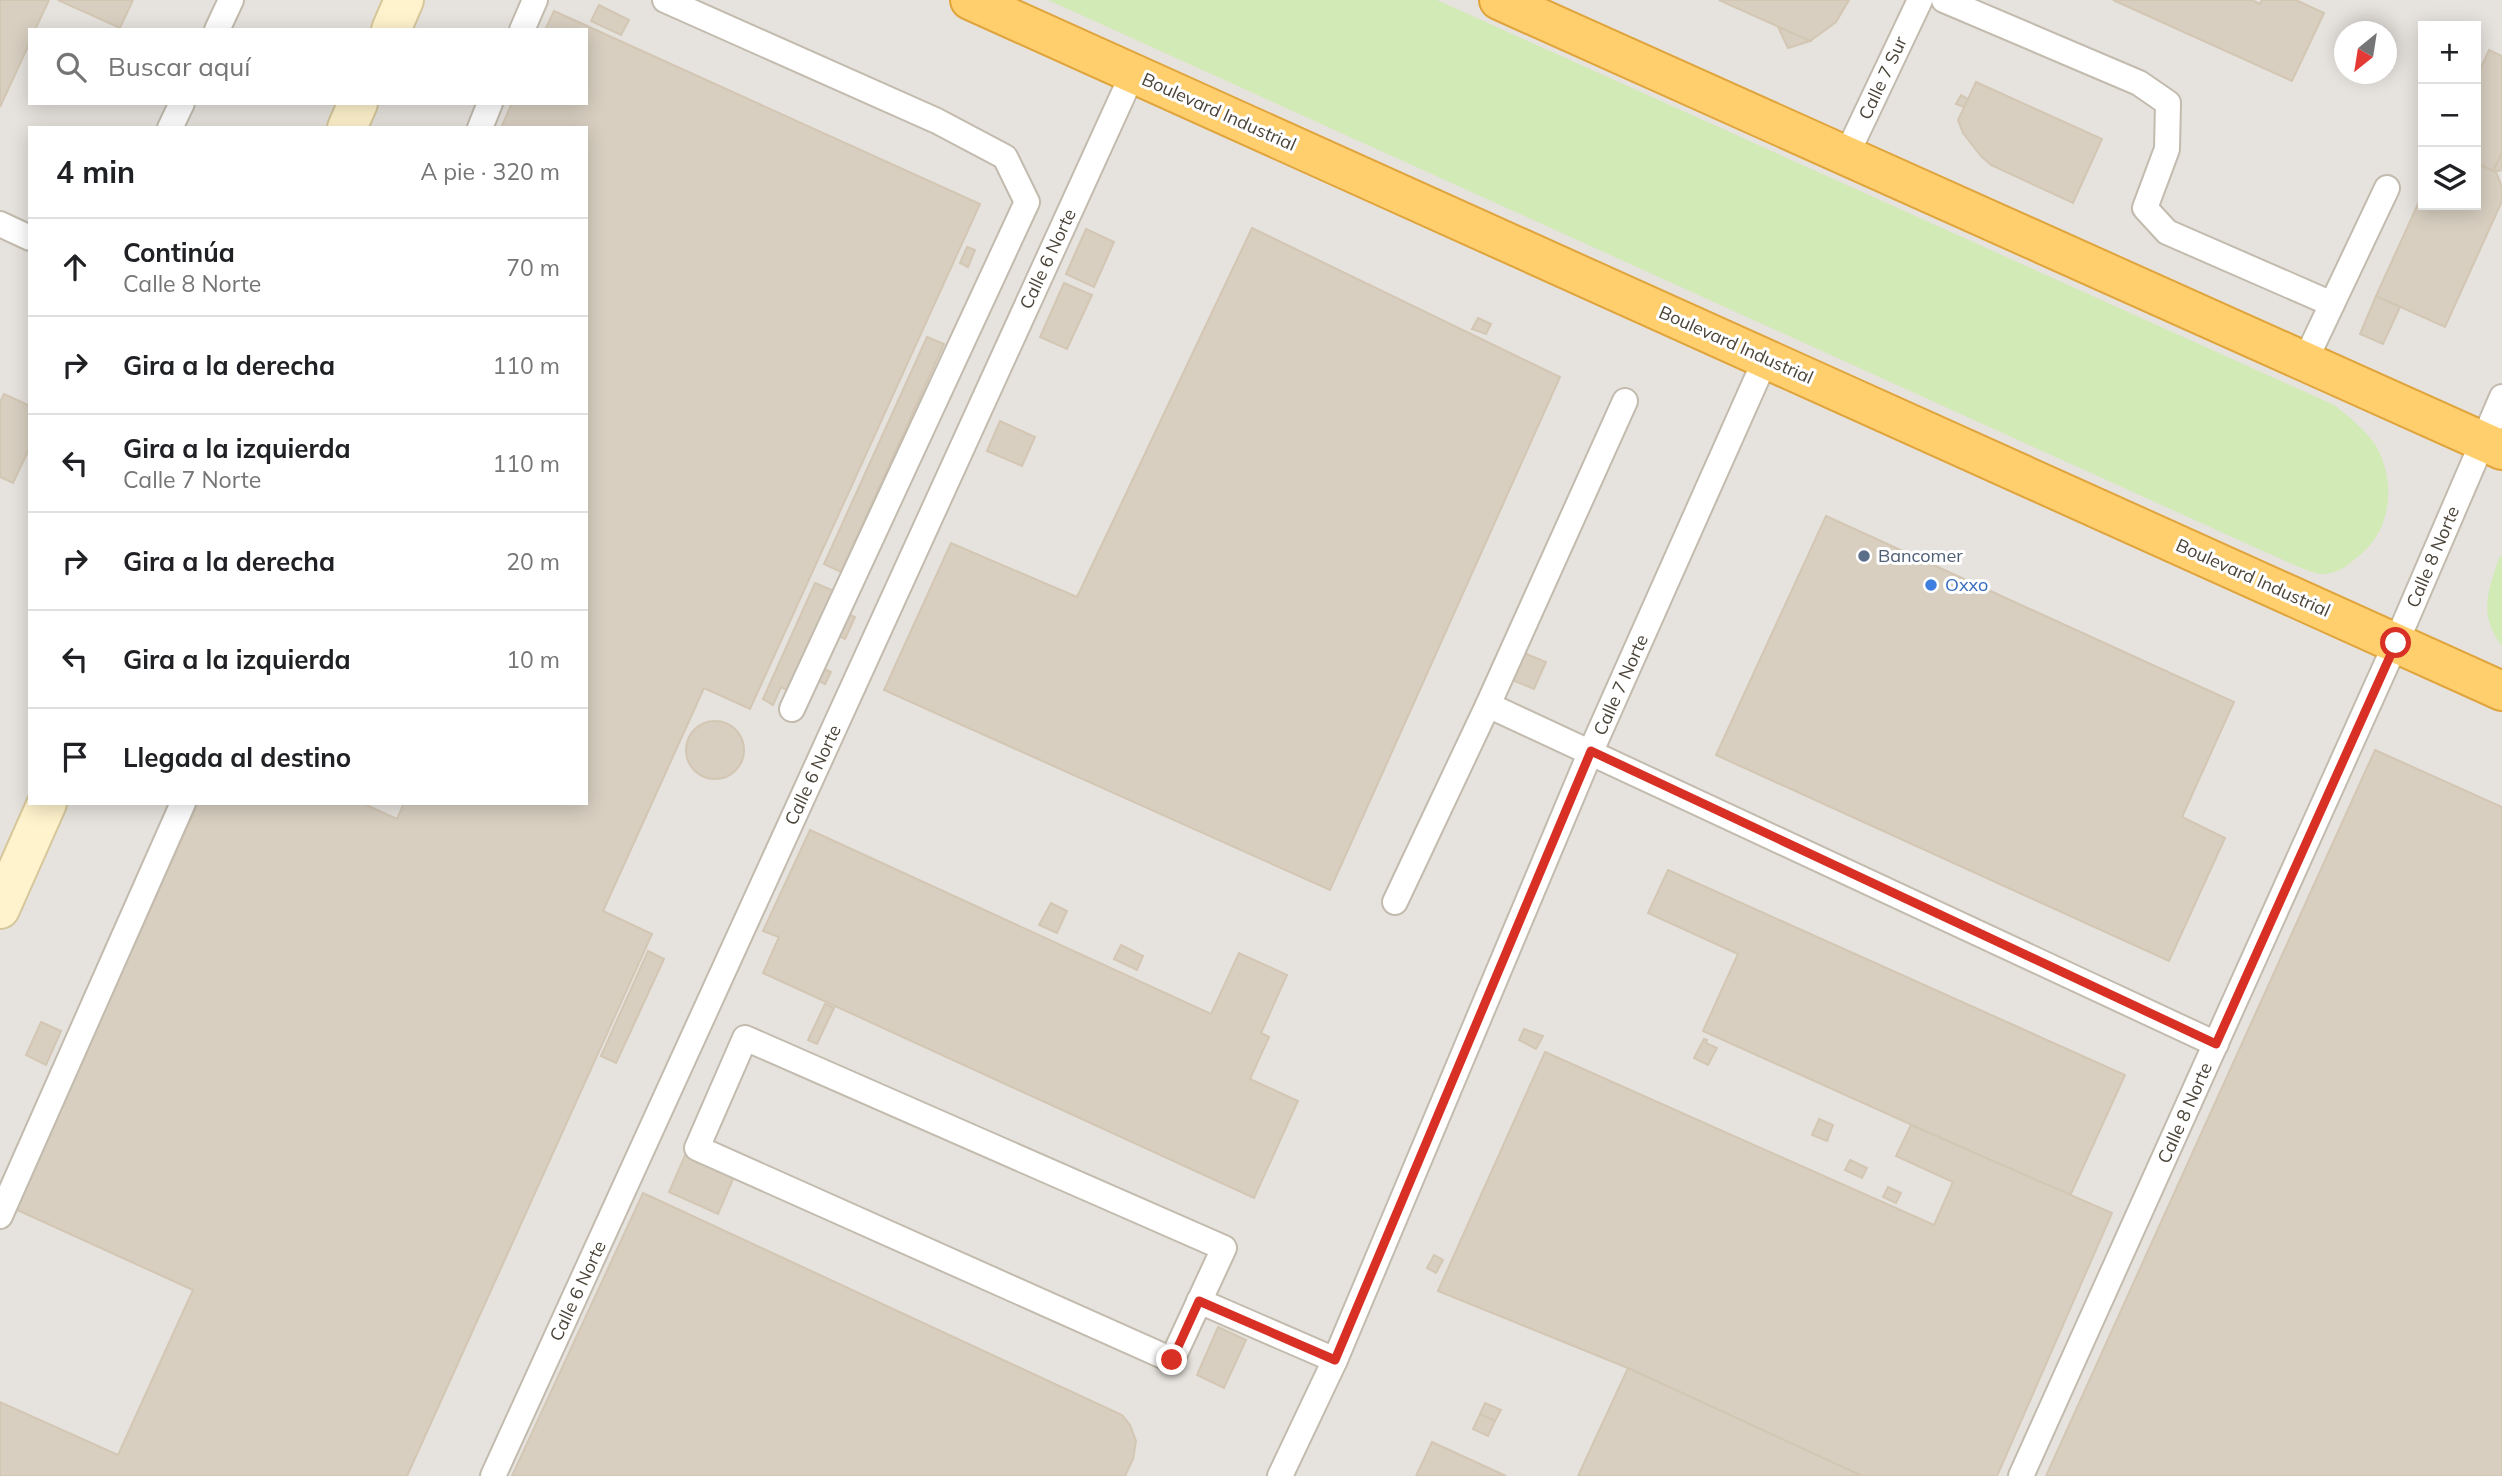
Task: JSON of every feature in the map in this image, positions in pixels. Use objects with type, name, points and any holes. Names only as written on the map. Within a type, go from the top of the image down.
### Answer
[{"type":"highway","name":"Boulevard Industrial","points":[[970,0],[2502,691]]},
{"type":"highway","points":[[1499,0],[2492,445]]},
{"type":"street","points":[[392,28],[404,0]]},
{"type":"street","points":[[348,126],[357,105]]},
{"type":"street","points":[[0,909],[46,805]]},
{"type":"lane","points":[[218,28],[231,0]]},
{"type":"lane","points":[[523,28],[535,0]]},
{"type":"lane","points":[[665,0],[937,121],[1005,157],[1027,202],[792,709]]},
{"type":"lane","name":"Calle 7 Sur","points":[[1846,156],[1920,0]]},
{"type":"lane","points":[[1944,0],[2139,83],[2168,103],[2167,149],[2145,208],[2167,232],[2332,304]]},
{"type":"lane","name":"Calle 6 Norte","points":[[493,1476],[1133,73]]},
{"type":"lane","points":[[171,126],[181,105]]},
{"type":"lane","points":[[481,126],[489,105]]},
{"type":"lane","points":[[2305,361],[2387,188]]},
{"type":"lane","points":[[0,225],[28,237]]},
{"type":"lane","name":"Calle 7 Norte","points":[[1280,1476],[1335,1360],[1591,751],[1766,358]]},
{"type":"lane","name":"Calle 8 Norte","points":[[2021,1476],[2396,643],[2492,445],[2502,397]]},
{"type":"lane","points":[[1395,902],[1488,705],[1625,401]]},
{"type":"lane","points":[[1488,705],[2216,1044]]},
{"type":"lane","points":[[0,1216],[182,805]]},
{"type":"lane","points":[[746,1038],[1224,1248],[1199,1301],[1172,1360],[697,1148],[746,1038]]},
{"type":"lane","points":[[1199,1301],[1335,1360]]},
{"type":"shaded area","points":[[0,0],[2502,0],[2502,1476],[0,1476]]},
{"type":"green space","points":[[1048,0],[1437,0],[2334,405],[2367,434],[2376,446],[2386,474],[2388,489],[2385,518],[2371,543],[2361,554],[2344,568],[2318,574]]},
{"type":"green space","points":[[2502,555],[2502,646],[2490,624],[2487,603],[2491,581]]},
{"type":"building","points":[[0,0],[49,0],[36,28],[28,28],[28,46],[0,107]]},
{"type":"building","points":[[58,0],[133,0],[120,28]]},
{"type":"building","points":[[1719,0],[1849,0],[1836,22],[1810,41]]},
{"type":"building","points":[[2113,0],[2252,0],[2260,4],[2262,0],[2296,0],[2324,13],[2292,81]]},
{"type":"building","points":[[599,5],[629,20],[621,35],[591,21]]},
{"type":"building","points":[[554,11],[980,204],[750,709],[704,688],[603,911],[652,934],[407,1476],[0,1476],[0,1402],[118,1455],[193,1290],[15,1209],[197,805],[366,805],[397,819],[403,805],[588,805],[588,126],[502,126],[511,105],[588,105],[588,28],[546,28]]},
{"type":"building","points":[[1778,27],[1810,41],[1788,48]]},
{"type":"building","points":[[2489,50],[2502,56],[2502,153],[2493,171],[2481,165],[2481,67]]},
{"type":"building","points":[[1976,82],[2102,139],[2073,203],[1991,165],[1981,156],[1963,133],[1958,120]]},
{"type":"building","points":[[1961,95],[1968,99],[1964,107],[1956,104]]},
{"type":"building","points":[[2502,153],[2502,170],[2493,172],[2493,171]]},
{"type":"building","points":[[2481,165],[2496,172],[2502,187],[2502,201],[2445,327],[2376,296],[2418,204],[2418,210],[2481,210]]},
{"type":"building","points":[[1252,228],[1560,377],[1330,890],[884,690],[951,543],[1077,597]]},
{"type":"building","points":[[1086,229],[1114,242],[1094,287],[1066,274]]},
{"type":"building","points":[[967,247],[975,250],[968,267],[960,263]]},
{"type":"building","points":[[1064,283],[1092,295],[1067,349],[1040,337]]},
{"type":"building","points":[[2376,296],[2400,307],[2383,344],[2360,334]]},
{"type":"building","points":[[1478,318],[1491,324],[1486,334],[1472,329]]},
{"type":"building","points":[[927,337],[944,344],[841,572],[824,564]]},
{"type":"building","points":[[4,394],[28,405],[28,451],[13,483],[0,477],[0,402]]},
{"type":"building","points":[[1000,421],[1035,437],[1022,466],[987,451]]},
{"type":"building","points":[[1826,516],[2234,702],[2182,817],[2225,838],[2169,961],[1716,755]]},
{"type":"building","points":[[815,583],[834,591],[789,691],[781,687],[773,705],[763,699]]},
{"type":"building","points":[[845,613],[855,617],[845,639],[836,634]]},
{"type":"building","points":[[1524,653],[1546,662],[1534,689],[1512,680]]},
{"type":"building","points":[[822,668],[831,672],[825,684],[816,679]]},
{"type":"building","points":[[709,721],[721,721],[736,729],[744,744],[744,756],[736,771],[721,779],[709,779],[694,771],[686,756],[686,744],[694,729]]},
{"type":"building","points":[[2375,750],[2502,807],[2502,1476],[2046,1476]]},
{"type":"building","points":[[810,830],[1211,1014],[1239,953],[1287,975],[1261,1033],[1269,1037],[1250,1079],[1298,1101],[1254,1198],[763,973],[779,937],[763,931]]},
{"type":"building","points":[[1668,870],[2125,1075],[2070,1196],[1703,1031],[1738,954],[1648,913]]},
{"type":"building","points":[[1051,903],[1067,911],[1057,933],[1039,925]]},
{"type":"building","points":[[1121,945],[1143,956],[1137,970],[1114,959]]},
{"type":"building","points":[[648,951],[664,959],[616,1063],[601,1056]]},
{"type":"building","points":[[825,1004],[834,1008],[817,1044],[808,1040]]},
{"type":"building","points":[[41,1022],[61,1031],[46,1065],[26,1055]]},
{"type":"building","points":[[1524,1029],[1543,1036],[1536,1049],[1519,1040]]},
{"type":"building","points":[[1704,1039],[1707,1040],[1706,1043],[1717,1048],[1708,1065],[1694,1058]]},
{"type":"building","points":[[1545,1052],[1934,1225],[1953,1182],[1896,1156],[1911,1125],[2112,1213],[1997,1476],[1862,1476],[1628,1368],[1438,1291]]},
{"type":"building","points":[[1819,1119],[1833,1125],[1827,1141],[1812,1135]]},
{"type":"building","points":[[687,1151],[736,1172],[718,1214],[669,1192]]},
{"type":"building","points":[[1850,1160],[1867,1168],[1862,1178],[1845,1170]]},
{"type":"building","points":[[1888,1187],[1901,1193],[1896,1203],[1883,1197]]},
{"type":"building","points":[[643,1193],[1122,1415],[1130,1425],[1136,1441],[1133,1459],[1125,1476],[512,1476]]},
{"type":"building","points":[[1434,1255],[1443,1260],[1436,1273],[1427,1268]]},
{"type":"building","points":[[1218,1327],[1246,1340],[1224,1388],[1197,1375]]},
{"type":"building","points":[[1628,1368],[1862,1476],[1578,1476]]},
{"type":"building","points":[[1485,1403],[1501,1410],[1495,1421],[1480,1414]]},
{"type":"building","points":[[1480,1414],[1495,1421],[1488,1436],[1473,1429]]},
{"type":"building","points":[[1432,1442],[1506,1476],[1416,1476]]},
{"type":"place","name":"Bancomer","points":[[1864,556]]},
{"type":"place","name":"Oxxo","points":[[1931,585]]},
{"type":"route","points":[[1172,1360],[1199,1301],[1335,1360],[1591,751],[2216,1044],[2396,643]]}]
